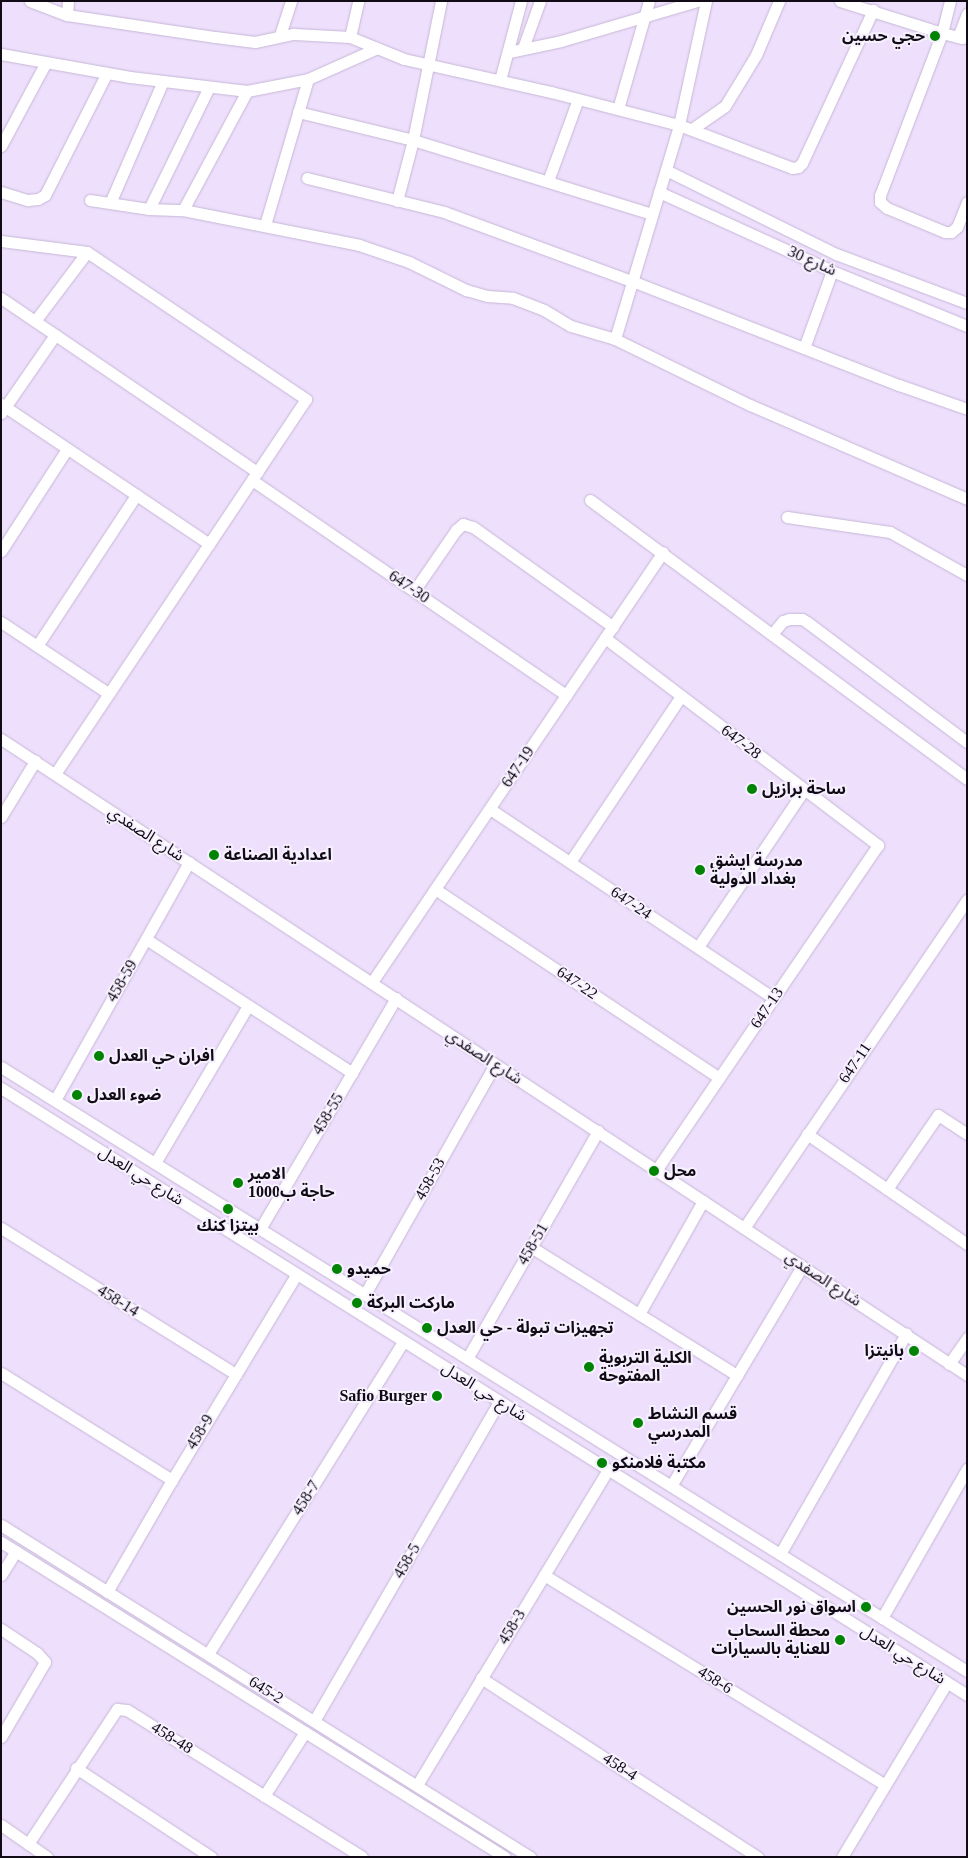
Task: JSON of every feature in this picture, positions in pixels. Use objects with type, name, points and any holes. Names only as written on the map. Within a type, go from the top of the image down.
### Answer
[{"type":"street","points":[[32,1],[67,15],[256,42],[280,35],[306,34],[350,38],[375,49],[429,66],[500,80],[679,125],[792,168],[798,167],[873,10]]},
{"type":"street","points":[[67,15],[68,1]]},
{"type":"street","points":[[280,35],[291,1]]},
{"type":"street","points":[[350,38],[358,1]]},
{"type":"street","points":[[397,201],[413,140],[441,1]]},
{"type":"street","points":[[500,80],[509,52],[520,1]]},
{"type":"street","points":[[524,48],[540,1]]},
{"type":"street","points":[[618,109],[649,1]]},
{"type":"street","points":[[509,52],[561,41],[697,1]]},
{"type":"street","points":[[614,339],[679,125],[706,1]]},
{"type":"street","points":[[692,129],[725,106],[756,55],[779,1]]},
{"type":"street","points":[[840,1],[942,33],[962,37]]},
{"type":"street","points":[[950,1],[942,33],[880,195],[880,202],[887,208],[945,232],[952,232],[957,227],[967,202]]},
{"type":"street","points":[[967,14],[962,37],[967,49]]},
{"type":"street","points":[[1,54],[107,73],[247,91],[308,79],[375,49]]},
{"type":"street","points":[[1,146],[46,62]]},
{"type":"street","points":[[1,192],[28,200],[38,200],[45,195],[107,73]]},
{"type":"street","points":[[265,225],[308,79]]},
{"type":"street","points":[[110,203],[162,81]]},
{"type":"street","points":[[149,209],[209,87]]},
{"type":"street","points":[[183,210],[247,91]]},
{"type":"street","points":[[548,181],[578,99]]},
{"type":"street","points":[[298,112],[413,140],[652,214]]},
{"type":"street","name":"شارع 30","points":[[666,170],[836,254],[967,303]]},
{"type":"street","points":[[307,178],[444,212],[632,281],[898,386],[967,409]]},
{"type":"street","name":"شارع 30","points":[[659,192],[832,271],[967,326]]},
{"type":"street","points":[[90,200],[149,209],[183,210],[265,225],[359,245],[410,262],[466,290],[487,296],[513,298],[544,310],[570,326],[614,339],[750,405],[967,499]]},
{"type":"street","points":[[1,241],[87,252],[306,398],[55,774]]},
{"type":"street","points":[[34,321],[87,252]]},
{"type":"street","points":[[804,348],[832,271]]},
{"type":"street","name":"647-30","points":[[1,298],[55,334],[414,591],[566,695]]},
{"type":"street","points":[[55,334],[3,408],[209,544]]},
{"type":"street","points":[[1,551],[67,449]]},
{"type":"street","points":[[37,646],[136,495]]},
{"type":"street","points":[[590,500],[663,552],[967,780]]},
{"type":"street","points":[[787,517],[890,532],[967,575]]},
{"type":"street","points":[[414,591],[456,530],[463,524],[473,527],[613,627]]},
{"type":"street","name":"647-19","points":[[372,982],[663,552]]},
{"type":"street","points":[[772,634],[783,621],[802,619],[808,622],[967,742]]},
{"type":"street","points":[[1,622],[108,693]]},
{"type":"street","name":"647-28","points":[[605,638],[878,845]]},
{"type":"street","points":[[570,862],[681,696]]},
{"type":"street","name":"شارع الصفدي","points":[[1,738],[967,1376]]},
{"type":"street","points":[[1,817],[35,761]]},
{"type":"street","points":[[698,947],[804,790]]},
{"type":"street","name":"647-24","points":[[490,809],[773,998]]},
{"type":"street","name":"647-13","points":[[656,1170],[878,845]]},
{"type":"street","name":"458-59","points":[[55,1100],[189,862]]},
{"type":"street","name":"647-22","points":[[435,888],[719,1078]]},
{"type":"street","name":"647-11","points":[[744,1228],[965,906]]},
{"type":"street","points":[[146,939],[352,1073]]},
{"type":"street","name":"458-55","points":[[260,1229],[396,998]]},
{"type":"street","points":[[155,1163],[248,1006]]},
{"type":"street","name":"458-53","points":[[365,1294],[495,1064]]},
{"type":"street","name":"شارع حي العدل","points":[[1,1067],[468,1357],[967,1671]]},
{"type":"street","name":"شارع حي العدل","points":[[1,1088],[812,1598],[966,1692]]},
{"type":"street","points":[[887,1189],[938,1115],[967,1134]]},
{"type":"street","name":"458-51","points":[[468,1357],[598,1132]]},
{"type":"street","points":[[807,1134],[967,1244]]},
{"type":"street","points":[[188,1206],[197,1190]]},
{"type":"street","points":[[639,1314],[704,1201]]},
{"type":"street","name":"458-14","points":[[1,1228],[236,1374]]},
{"type":"street","points":[[531,1247],[737,1375]]},
{"type":"street","points":[[671,1486],[802,1266]]},
{"type":"street","name":"458-9","points":[[108,1592],[172,1480],[296,1275]]},
{"type":"street","points":[[780,1554],[906,1334]]},
{"type":"street","points":[[950,1364],[967,1338]]},
{"type":"street","name":"458-7","points":[[208,1654],[404,1342]]},
{"type":"street","points":[[1,1374],[172,1480]]},
{"type":"street","name":"458-5","points":[[314,1721],[499,1402]]},
{"type":"street","points":[[882,1618],[967,1469]]},
{"type":"street","name":"458-3","points":[[417,1785],[608,1470]]},
{"type":"street","name":"645-2","points":[[1,1524],[530,1857]]},
{"type":"street","name":"645-2","points":[[1,1542],[505,1857]]},
{"type":"street","points":[[1,1575],[16,1551]]},
{"type":"street","name":"458-6","points":[[544,1575],[885,1785]]},
{"type":"street","points":[[812,1598],[823,1582]]},
{"type":"street","points":[[146,1632],[153,1620]]},
{"type":"street","points":[[1,1629],[37,1653],[45,1662],[5,1723],[1,1737]]},
{"type":"street","name":"458-4","points":[[481,1678],[758,1857]]},
{"type":"street","points":[[842,1857],[947,1682]]},
{"type":"street","name":"458-48","points":[[28,1844],[117,1708],[127,1710],[362,1857]]},
{"type":"street","points":[[264,1796],[305,1732]]},
{"type":"street","points":[[76,1768],[211,1857]]},
{"type":"street","points":[[1,1825],[46,1857]]},
{"type":"place","name":"حجي حسين","points":[[935,36]]},
{"type":"place","name":"ساحة برازيل","points":[[752,789]]},
{"type":"place","name":"اعدادية الصناعة","points":[[214,855]]},
{"type":"place","name":"مدرسة ايشق بغداد الدولية","points":[[700,870]]},
{"type":"place","name":"افران حي العدل","points":[[99,1056]]},
{"type":"place","name":"ضوء العدل","points":[[77,1095]]},
{"type":"place","name":"محل","points":[[654,1171]]},
{"type":"place","name":"الامير حاجة ب1000","points":[[238,1183]]},
{"type":"place","name":"بيتزا كنك","points":[[228,1209]]},
{"type":"place","name":"حميدو","points":[[337,1269]]},
{"type":"place","name":"ماركت البركة","points":[[357,1303]]},
{"type":"place","name":"تجهيزات تبولة - حي العدل","points":[[427,1328]]},
{"type":"place","name":"بانيتزا","points":[[914,1351]]},
{"type":"place","name":"الكلية التربوية المفتوحة","points":[[589,1367]]},
{"type":"place","name":"Safio Burger","points":[[437,1396]]},
{"type":"place","name":"قسم النشاط المدرسي","points":[[638,1423]]},
{"type":"place","name":"مكتبة فلامنكو","points":[[602,1463]]},
{"type":"place","name":"اسواق نور الحسين","points":[[866,1607]]},
{"type":"place","name":"محطة السحاب للعناية بالسيارات","points":[[840,1640]]}]
